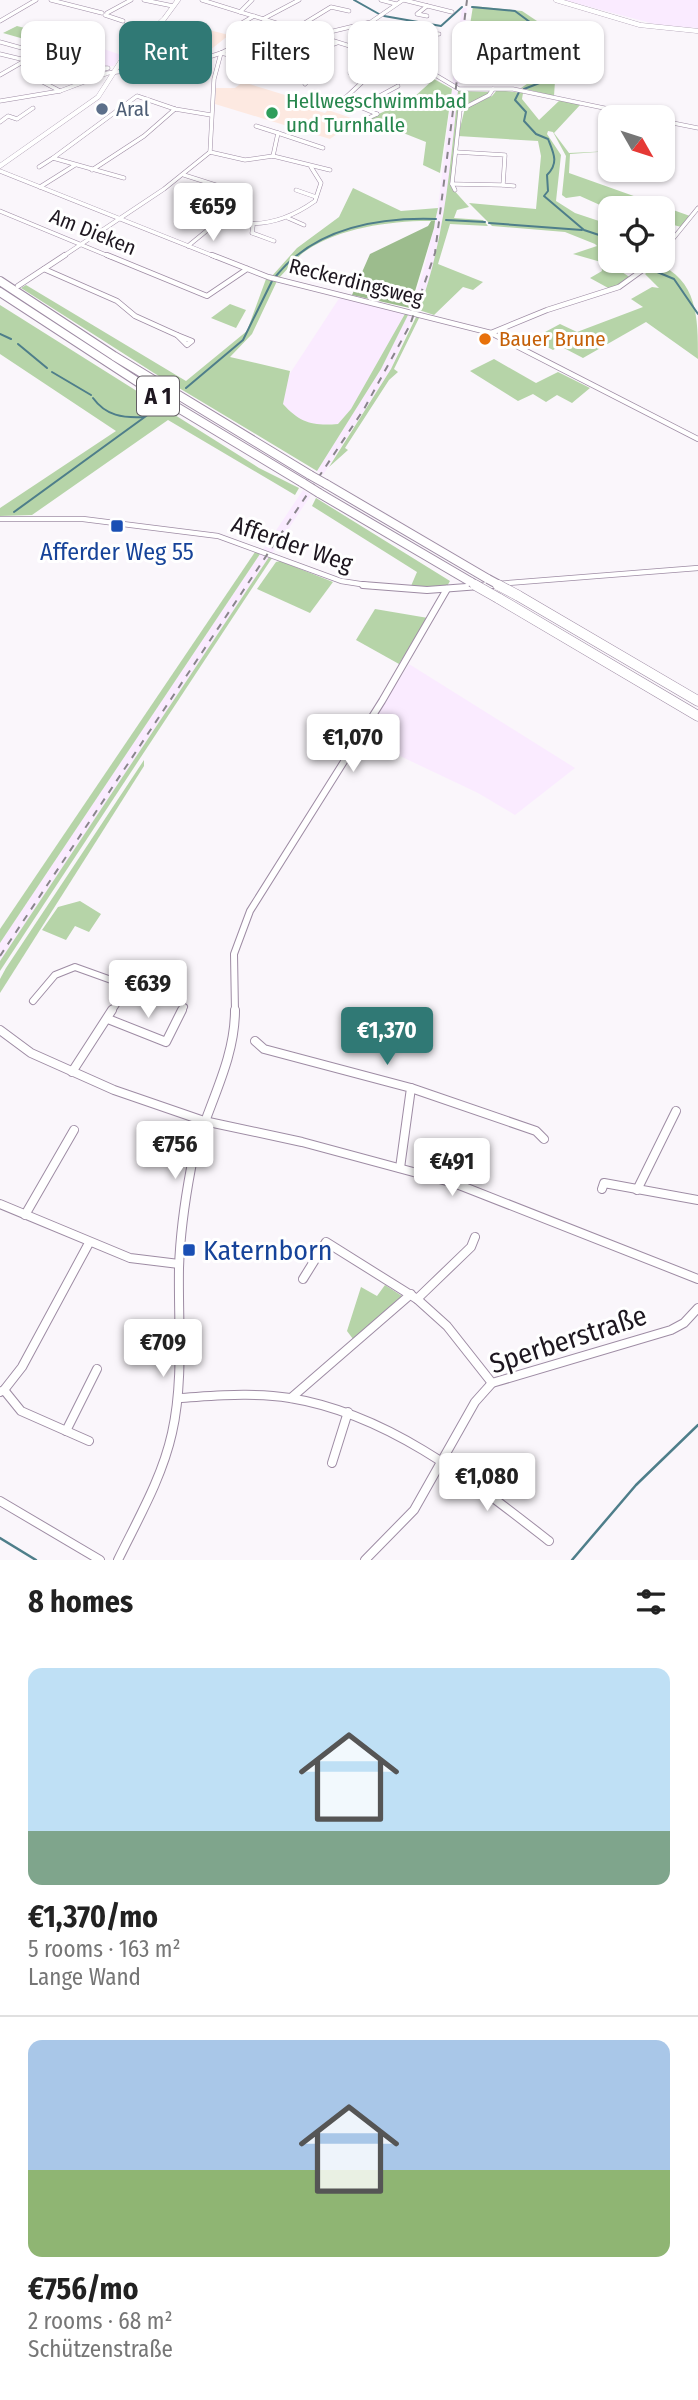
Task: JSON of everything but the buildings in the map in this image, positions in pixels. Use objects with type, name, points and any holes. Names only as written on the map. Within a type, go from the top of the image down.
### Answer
[{"type":"highway","name":"A 1","points":[[2,282],[178,396],[698,701]]},
{"type":"highway","name":"A 1","points":[[0,292],[170,403],[303,484],[698,716]]},
{"type":"main road","points":[[0,166],[93,101],[107,87],[131,49],[178,0]]},
{"type":"main road","points":[[556,0],[639,25],[698,31]]},
{"type":"street","points":[[0,21],[36,0]]},
{"type":"street","points":[[51,0],[123,21]]},
{"type":"street","points":[[104,14],[131,0]]},
{"type":"street","points":[[144,0],[173,6]]},
{"type":"street","points":[[202,0],[269,21]]},
{"type":"street","points":[[240,12],[252,0]]},
{"type":"street","points":[[263,19],[299,0]]},
{"type":"street","points":[[381,0],[396,4]]},
{"type":"street","points":[[334,31],[367,24],[403,0],[452,12]]},
{"type":"street","points":[[427,6],[417,14],[427,16]]},
{"type":"street","points":[[308,21],[331,7],[349,11]]},
{"type":"street","points":[[245,21],[254,16]]},
{"type":"street","points":[[0,42],[21,47]]},
{"type":"street","points":[[334,42],[348,47]]},
{"type":"street","points":[[0,101],[60,91],[115,72],[163,68],[226,50]]},
{"type":"street","points":[[221,53],[226,54]]},
{"type":"street","points":[[18,286],[184,175],[210,152],[214,74],[221,53]]},
{"type":"street","points":[[0,54],[21,59]]},
{"type":"street","points":[[0,75],[21,62]]},
{"type":"street","points":[[438,76],[455,88],[518,90],[598,107]]},
{"type":"street","points":[[47,84],[60,91]]},
{"type":"street","points":[[317,101],[331,104],[360,84]]},
{"type":"street","points":[[358,106],[370,103],[398,86]]},
{"type":"street","points":[[455,190],[453,184],[460,110],[489,95],[493,89]]},
{"type":"street","points":[[39,167],[135,97],[150,99],[175,109],[211,115]]},
{"type":"street","points":[[343,98],[345,102],[377,114],[360,122]]},
{"type":"street","points":[[0,122],[8,117],[17,119],[33,108]]},
{"type":"street","points":[[92,170],[144,136],[175,109]]},
{"type":"street","points":[[676,124],[698,128]]},
{"type":"street","points":[[256,126],[323,148]]},
{"type":"street","points":[[256,133],[262,128]]},
{"type":"street","points":[[273,156],[278,133]]},
{"type":"street","points":[[210,152],[248,160],[273,156],[330,170]]},
{"type":"street","points":[[456,152],[514,156]]},
{"type":"street","points":[[503,185],[505,155]]},
{"type":"street","points":[[53,158],[124,178]]},
{"type":"street","points":[[40,187],[75,165]]},
{"type":"street","points":[[177,203],[220,219],[253,226],[288,218],[309,206],[316,197],[321,184],[311,167]]},
{"type":"street","name":"Reckerdingsweg","points":[[0,171],[270,278],[491,333],[698,439]]},
{"type":"street","points":[[184,175],[250,196]]},
{"type":"street","points":[[453,184],[514,186]]},
{"type":"street","points":[[296,190],[316,197]]},
{"type":"street","points":[[675,236],[698,208]]},
{"type":"street","name":"Am Dieken","points":[[0,211],[207,296],[247,269]]},
{"type":"street","points":[[288,218],[304,225]]},
{"type":"street","points":[[188,246],[220,219]]},
{"type":"street","points":[[253,226],[252,233],[255,236],[274,241]]},
{"type":"street","points":[[44,269],[117,301],[135,316],[177,334]]},
{"type":"street","points":[[491,333],[548,310],[609,292],[642,273]]},
{"type":"street","name":"Afferder Weg","points":[[0,519],[83,519],[218,536],[351,584],[405,590],[447,589],[698,568]]},
{"type":"street","points":[[118,1560],[160,1474],[178,1398],[179,1264],[191,1168],[205,1121],[232,1051],[235,1032],[234,954],[250,911],[375,712],[447,589]]},
{"type":"street","points":[[33,1002],[55,972],[76,966],[128,986]]},
{"type":"street","points":[[72,1072],[139,969]]},
{"type":"street","points":[[108,1019],[166,1042],[184,1007]]},
{"type":"street","points":[[0,1030],[31,1053],[114,1090],[205,1121],[400,1168],[492,1196],[698,1279]]},
{"type":"street","points":[[255,1041],[264,1049],[411,1088],[536,1131],[544,1139]]},
{"type":"street","points":[[400,1168],[411,1088]]},
{"type":"street","points":[[637,1190],[676,1111]]},
{"type":"street","points":[[25,1215],[75,1130]]},
{"type":"street","points":[[602,1189],[604,1182],[698,1200]]},
{"type":"street","points":[[0,1205],[130,1258],[179,1264]]},
{"type":"street","points":[[291,1398],[471,1247],[475,1237]]},
{"type":"street","points":[[303,1279],[326,1242],[414,1296],[447,1326],[492,1383]]},
{"type":"street","points":[[89,1243],[22,1367],[2,1391],[21,1410],[89,1441]]},
{"type":"street","name":"Sperberstraße","points":[[365,1560],[414,1510],[475,1402],[492,1383],[671,1330],[684,1323],[698,1308]]},
{"type":"street","points":[[66,1431],[97,1369]]},
{"type":"street","points":[[178,1398],[244,1395],[291,1398],[348,1412],[391,1432],[501,1504],[549,1541]]},
{"type":"street","points":[[332,1463],[348,1412]]},
{"type":"street","points":[[0,1501],[100,1560]]},
{"type":"shaded area","points":[[564,0],[698,0],[698,28],[658,25]]},
{"type":"shaded area","points":[[462,8],[467,8],[466,21],[460,21]]},
{"type":"shaded area","points":[[212,31],[226,34],[226,37],[212,48]]},
{"type":"shaded area","points":[[105,49],[119,54],[114,66],[105,65]]},
{"type":"shaded area","points":[[240,84],[250,84],[308,102],[303,107],[325,113],[328,110],[360,121],[348,134],[341,131],[330,139],[215,104],[216,88],[235,88]]},
{"type":"shaded area","points":[[452,90],[458,92],[445,217],[432,274],[391,369],[323,475],[317,471],[381,369],[409,313],[423,273],[438,208]]},
{"type":"shaded area","points":[[340,297],[406,312],[351,409],[338,424],[318,425],[297,420],[283,404],[287,378]]},
{"type":"shaded area","points":[[303,490],[311,495],[0,961],[0,943]]},
{"type":"shaded area","points":[[409,664],[575,768],[515,815],[478,793],[362,738]]},
{"type":"green space","points":[[473,6],[522,11],[537,21],[471,21]]},
{"type":"green space","points":[[17,26],[21,27],[21,38],[3,33]]},
{"type":"green space","points":[[438,81],[452,89],[440,173],[423,165],[426,142],[368,119],[413,98],[428,84],[438,84]]},
{"type":"green space","points":[[527,84],[555,84],[554,96],[521,88]]},
{"type":"green space","points":[[497,90],[523,93],[522,99],[539,120],[560,100],[581,104],[554,133],[569,153],[598,152],[570,154],[569,173],[634,196],[598,196],[598,204],[580,196],[566,198],[562,195],[566,156],[553,132],[548,131],[547,134],[561,155],[556,201],[575,213],[598,221],[598,261],[573,254],[597,246],[595,244],[565,232],[492,226],[469,203],[536,209],[541,156],[538,141],[458,136],[465,108],[492,96]]},
{"type":"green space","points":[[458,91],[491,92],[459,109],[451,187],[469,207],[457,210],[454,218],[483,220],[488,226],[450,224],[438,264],[483,282],[473,290],[463,287],[434,315],[419,310],[441,229]]},
{"type":"green space","points":[[353,188],[401,211],[438,208],[435,221],[403,222],[352,230],[320,242],[303,253],[279,278],[272,276],[297,248],[339,217]]},
{"type":"green space","points":[[675,211],[690,216],[681,227],[675,225]]},
{"type":"green space","points":[[431,221],[435,221],[434,228],[410,308],[352,295],[370,254],[428,226]]},
{"type":"green space","points":[[599,273],[624,273],[631,278],[610,289],[590,278]]},
{"type":"green space","points":[[673,273],[688,290],[696,315],[698,359],[646,322],[583,358],[560,346],[553,350],[532,339],[560,324],[577,332],[643,307],[631,299],[652,287],[659,288],[645,274]]},
{"type":"green space","points":[[266,279],[277,281],[252,334],[230,357],[290,371],[283,404],[301,419],[314,424],[338,424],[351,409],[406,312],[409,313],[381,369],[317,471],[154,373],[21,288],[26,285],[186,381],[247,331]]},
{"type":"green space","points":[[230,304],[246,310],[236,328],[211,318]]},
{"type":"green space","points":[[0,305],[259,468],[299,488],[295,495],[168,420],[32,515],[0,516],[0,508],[116,431],[0,354]]},
{"type":"green space","points":[[417,315],[420,316],[394,369],[398,372],[389,380],[345,448],[348,450],[329,467],[391,369]]},
{"type":"green space","points":[[494,359],[536,383],[558,372],[590,388],[572,403],[557,395],[546,402],[533,394],[518,401],[470,371]]},
{"type":"green space","points":[[316,498],[450,581],[446,588],[411,586],[417,572],[312,506]]},
{"type":"green space","points":[[255,552],[260,554],[0,943],[0,929]]},
{"type":"green space","points":[[269,557],[272,558],[0,971],[0,961]]},
{"type":"green space","points":[[280,561],[333,582],[310,613],[257,589],[276,562]]},
{"type":"green space","points":[[375,609],[428,618],[399,664],[356,640]]},
{"type":"green space","points":[[144,760],[144,766],[0,993],[0,979],[6,968]]},
{"type":"green space","points":[[80,901],[101,914],[89,932],[75,926],[66,940],[42,930],[58,907]]},
{"type":"green space","points":[[385,1285],[402,1296],[353,1339],[347,1331],[361,1287],[377,1296]]},
{"type":"waterway","points":[[354,0],[379,14]]},
{"type":"waterway","points":[[384,16],[441,26],[462,7]]},
{"type":"waterway","points":[[472,7],[515,11],[546,34],[549,50],[544,57],[552,69],[542,82],[524,89]]},
{"type":"waterway","points":[[519,92],[515,100],[526,112],[524,121],[536,134],[548,139],[553,154],[553,166],[547,175],[548,191],[544,196],[584,230],[598,235]]},
{"type":"waterway","points":[[276,276],[292,260],[328,236],[391,220],[436,219]]},
{"type":"waterway","points":[[446,220],[485,222]]},
{"type":"waterway","points":[[489,223],[582,230]]},
{"type":"waterway","points":[[660,273],[674,279],[698,314]]},
{"type":"waterway","points":[[186,388],[243,340],[272,281]]},
{"type":"waterway","points":[[0,334],[11,339]]},
{"type":"waterway","points":[[18,344],[47,368]]},
{"type":"waterway","points":[[52,372],[91,395]]},
{"type":"waterway","points":[[93,398],[104,409],[116,415],[144,417]]},
{"type":"waterway","points":[[14,512],[153,411]]},
{"type":"waterway","points":[[572,1560],[636,1485],[698,1425]]},
{"type":"waterway","points":[[0,1538],[36,1560]]},
{"type":"railway","points":[[0,956],[364,409],[410,325],[435,253],[467,0]]},
{"type":"place","name":"Aral","points":[[102,109]]},
{"type":"place","name":"Hellwegschwimmbad und Turnhalle","points":[[272,113]]},
{"type":"place","name":"Bauer Brune","points":[[485,339]]},
{"type":"place","name":"Afferder Weg 55","points":[[117,526]]},
{"type":"place","name":"Katernborn","points":[[189,1250]]}]
